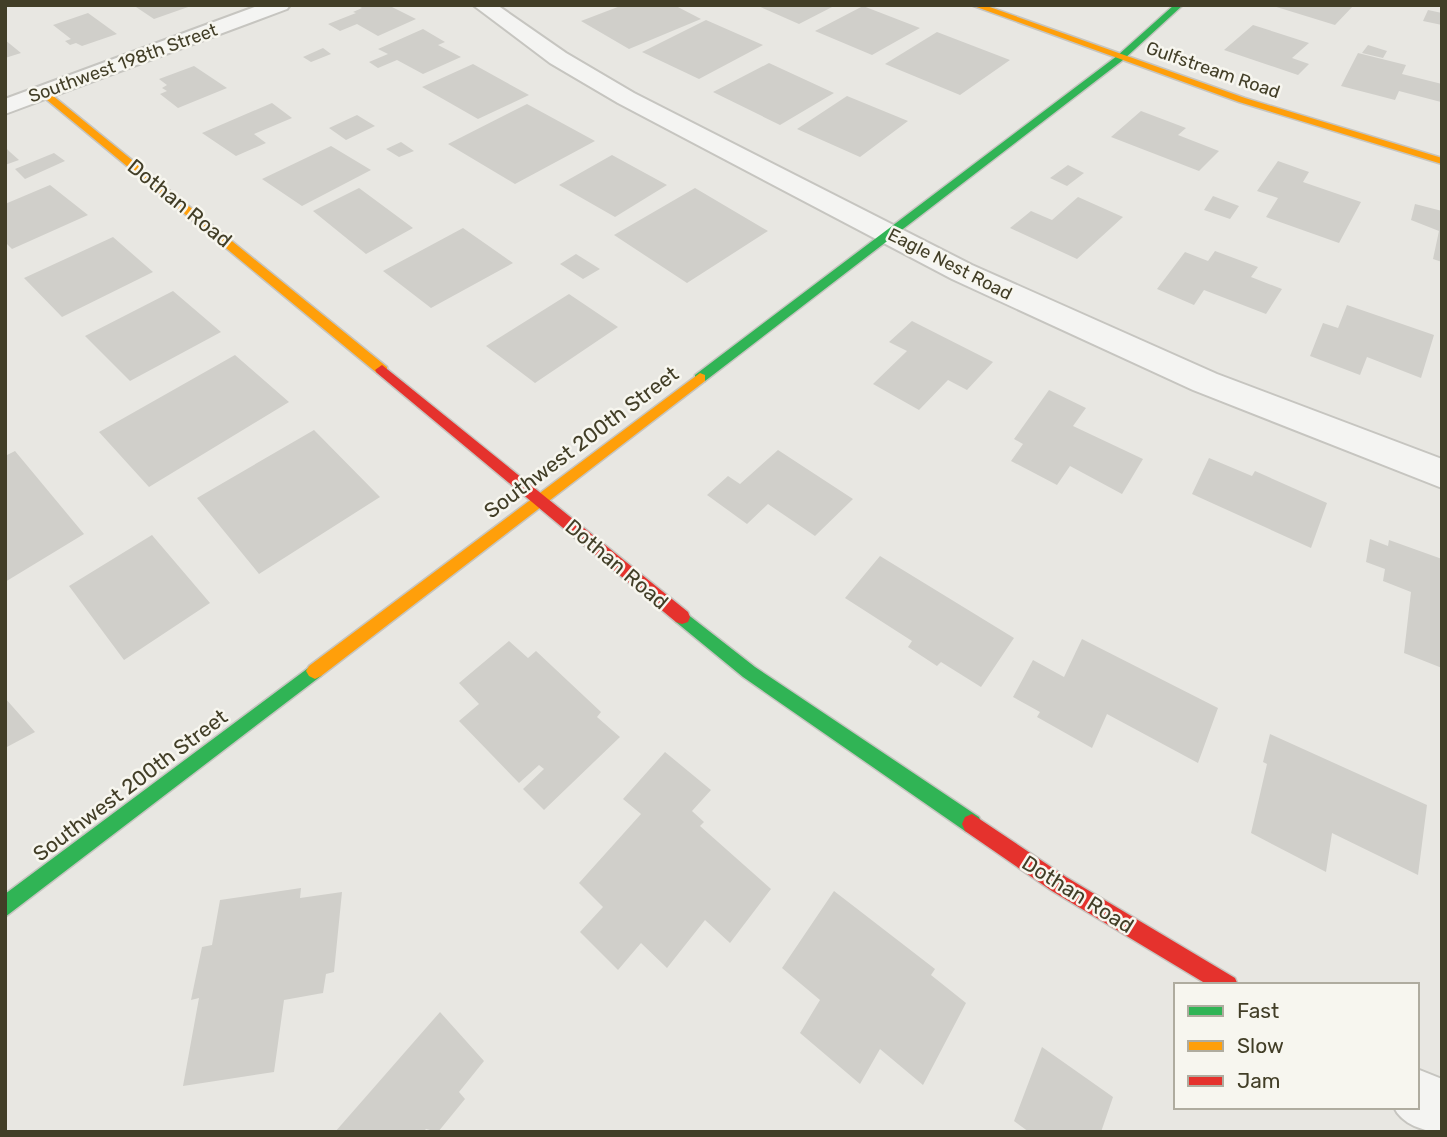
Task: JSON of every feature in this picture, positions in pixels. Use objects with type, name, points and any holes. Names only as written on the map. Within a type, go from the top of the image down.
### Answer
[{"type":"street","name":"Southwest 198th Street","points":[[5,107],[280,5]]},
{"type":"street","name":"Eagle Nest Road","points":[[483,5],[595,81],[888,234],[1144,356],[1442,474]]},
{"type":"street","name":"Gulfstream Road","points":[[975,5],[1296,118],[1442,162]]},
{"type":"street","name":"Southwest 200th Street","points":[[5,907],[1120,58],[1180,5]]},
{"type":"street","name":"Dothan Road","points":[[44,93],[749,672],[1059,884],[1225,983]]},
{"type":"street","points":[[1419,1097],[1442,1110]]},
{"type":"building","points":[[133,5],[191,5],[191,6],[154,19]]},
{"type":"building","points":[[356,5],[388,5],[416,19],[378,36],[357,24],[340,31],[328,24],[362,8]]},
{"type":"building","points":[[623,5],[674,5],[701,19],[629,49],[581,21]]},
{"type":"building","points":[[756,5],[836,5],[799,24]]},
{"type":"building","points":[[1270,5],[1354,5],[1335,25]]},
{"type":"building","points":[[863,6],[920,28],[872,55],[815,31]]},
{"type":"building","points":[[1428,10],[1442,13],[1442,25],[1423,21]]},
{"type":"building","points":[[88,13],[117,34],[82,46],[76,43],[70,45],[65,41],[71,39],[53,25]]},
{"type":"building","points":[[706,20],[763,45],[699,79],[642,52]]},
{"type":"building","points":[[1253,25],[1309,43],[1292,58],[1309,64],[1298,75],[1224,50]]},
{"type":"building","points":[[423,29],[445,42],[438,45],[461,57],[423,74],[397,60],[378,68],[369,62],[388,54],[378,49]]},
{"type":"building","points":[[937,32],[1010,60],[960,95],[885,64]]},
{"type":"building","points":[[5,40],[10,44],[21,53],[5,58]]},
{"type":"building","points":[[1368,45],[1387,51],[1383,58],[1362,53]]},
{"type":"building","points":[[323,48],[331,54],[311,62],[303,57]]},
{"type":"building","points":[[1358,53],[1406,65],[1402,74],[1442,84],[1441,102],[1399,91],[1395,100],[1341,86]]},
{"type":"building","points":[[769,63],[834,93],[780,125],[713,92]]},
{"type":"building","points":[[473,64],[529,95],[478,119],[422,87]]},
{"type":"building","points":[[194,66],[227,88],[178,108],[160,94],[167,91],[162,88],[167,85],[159,79]]},
{"type":"building","points":[[847,96],[908,121],[860,157],[797,129]]},
{"type":"building","points":[[272,103],[292,118],[254,134],[266,143],[236,156],[202,133]]},
{"type":"building","points":[[527,104],[595,141],[515,184],[448,144]]},
{"type":"building","points":[[1141,111],[1186,128],[1178,135],[1219,151],[1199,171],[1111,137]]},
{"type":"building","points":[[357,115],[375,126],[346,140],[329,128]]},
{"type":"building","points":[[401,142],[414,151],[399,157],[386,149]]},
{"type":"building","points":[[331,146],[371,170],[302,206],[262,179]]},
{"type":"building","points":[[5,147],[10,152],[19,160],[5,165]]},
{"type":"building","points":[[54,153],[65,161],[25,179],[15,169]]},
{"type":"building","points":[[612,155],[667,185],[615,217],[559,185]]},
{"type":"building","points":[[1278,161],[1309,172],[1303,182],[1361,202],[1339,243],[1266,217],[1278,198],[1257,191]]},
{"type":"building","points":[[1068,165],[1084,173],[1067,186],[1050,178]]},
{"type":"building","points":[[50,185],[88,215],[12,249],[5,242],[5,204]]},
{"type":"building","points":[[359,188],[413,228],[366,254],[313,211]]},
{"type":"building","points":[[695,188],[768,231],[687,283],[614,235]]},
{"type":"building","points":[[1213,196],[1239,206],[1230,219],[1204,210]]},
{"type":"building","points":[[1078,197],[1123,217],[1077,259],[1010,228],[1031,211],[1052,220]]},
{"type":"building","points":[[1415,204],[1442,211],[1442,262],[1433,259],[1439,231],[1411,220]]},
{"type":"building","points":[[463,228],[513,263],[431,308],[383,271]]},
{"type":"building","points":[[113,237],[153,272],[62,317],[24,278]]},
{"type":"building","points":[[1215,251],[1258,267],[1251,277],[1282,289],[1266,314],[1204,290],[1194,305],[1157,289],[1185,252],[1208,261]]},
{"type":"building","points":[[576,254],[600,269],[583,279],[560,264]]},
{"type":"building","points":[[173,291],[221,332],[130,381],[85,336]]},
{"type":"building","points":[[569,294],[618,327],[535,383],[486,346]]},
{"type":"building","points":[[1347,305],[1434,335],[1421,378],[1367,357],[1360,375],[1310,356],[1323,323],[1338,328]]},
{"type":"building","points":[[912,321],[993,362],[967,390],[948,380],[919,410],[873,384],[907,351],[889,342]]},
{"type":"building","points":[[235,355],[289,402],[149,487],[99,432]]},
{"type":"building","points":[[1049,390],[1086,408],[1073,426],[1143,459],[1122,494],[1070,466],[1057,485],[1011,461],[1023,444],[1014,439]]},
{"type":"building","points":[[314,430],[380,497],[259,574],[197,498]]},
{"type":"building","points":[[778,450],[853,499],[815,536],[768,504],[747,524],[707,495],[728,476],[740,484]]},
{"type":"building","points":[[15,451],[84,534],[5,582],[5,456]]},
{"type":"building","points":[[1209,458],[1252,476],[1255,471],[1327,503],[1311,548],[1192,494]]},
{"type":"building","points":[[152,535],[210,603],[124,660],[69,586]]},
{"type":"building","points":[[1370,539],[1388,546],[1389,540],[1442,559],[1442,668],[1404,653],[1411,592],[1383,581],[1385,569],[1366,562]]},
{"type":"building","points":[[880,556],[1014,638],[981,687],[941,662],[937,666],[908,647],[912,641],[845,598]]},
{"type":"building","points":[[1082,639],[1218,708],[1198,763],[1107,714],[1092,748],[1037,717],[1040,712],[1013,697],[1033,660],[1064,677]]},
{"type":"building","points":[[509,641],[528,658],[536,651],[601,712],[597,717],[620,737],[544,810],[523,789],[544,769],[539,765],[519,783],[459,721],[479,704],[459,683]]},
{"type":"building","points":[[5,698],[35,732],[5,748]]},
{"type":"building","points":[[1270,734],[1427,805],[1418,875],[1332,833],[1326,872],[1251,833],[1267,764],[1263,762]]},
{"type":"building","points":[[665,752],[711,790],[692,811],[704,822],[700,826],[771,889],[730,943],[705,920],[667,968],[641,943],[618,970],[580,932],[603,907],[579,883],[641,814],[623,799]]},
{"type":"building","points":[[301,888],[300,898],[342,892],[334,972],[326,974],[323,993],[284,1000],[274,1072],[183,1086],[199,998],[191,1000],[202,947],[212,945],[220,900]]},
{"type":"building","points":[[834,891],[935,969],[931,975],[966,1003],[923,1085],[880,1049],[860,1084],[800,1033],[820,1000],[782,968]]},
{"type":"building","points":[[440,1012],[484,1061],[459,1092],[465,1099],[438,1132],[426,1129],[423,1132],[335,1132]]},
{"type":"building","points":[[1042,1047],[1113,1097],[1101,1132],[1029,1132],[1014,1121]]},
{"type":"traffic: fast","points":[[700,378],[1120,58],[1179,5]]},
{"type":"traffic: fast","points":[[682,617],[749,672],[972,824]]},
{"type":"traffic: fast","points":[[5,907],[315,671]]},
{"type":"traffic: slow","points":[[975,5],[1242,100],[1442,161]]},
{"type":"traffic: slow","points":[[44,93],[382,370]]},
{"type":"traffic: slow","points":[[315,671],[700,378]]},
{"type":"traffic: jam","points":[[382,370],[682,617]]},
{"type":"traffic: jam","points":[[972,824],[1059,884],[1225,983]]}]
